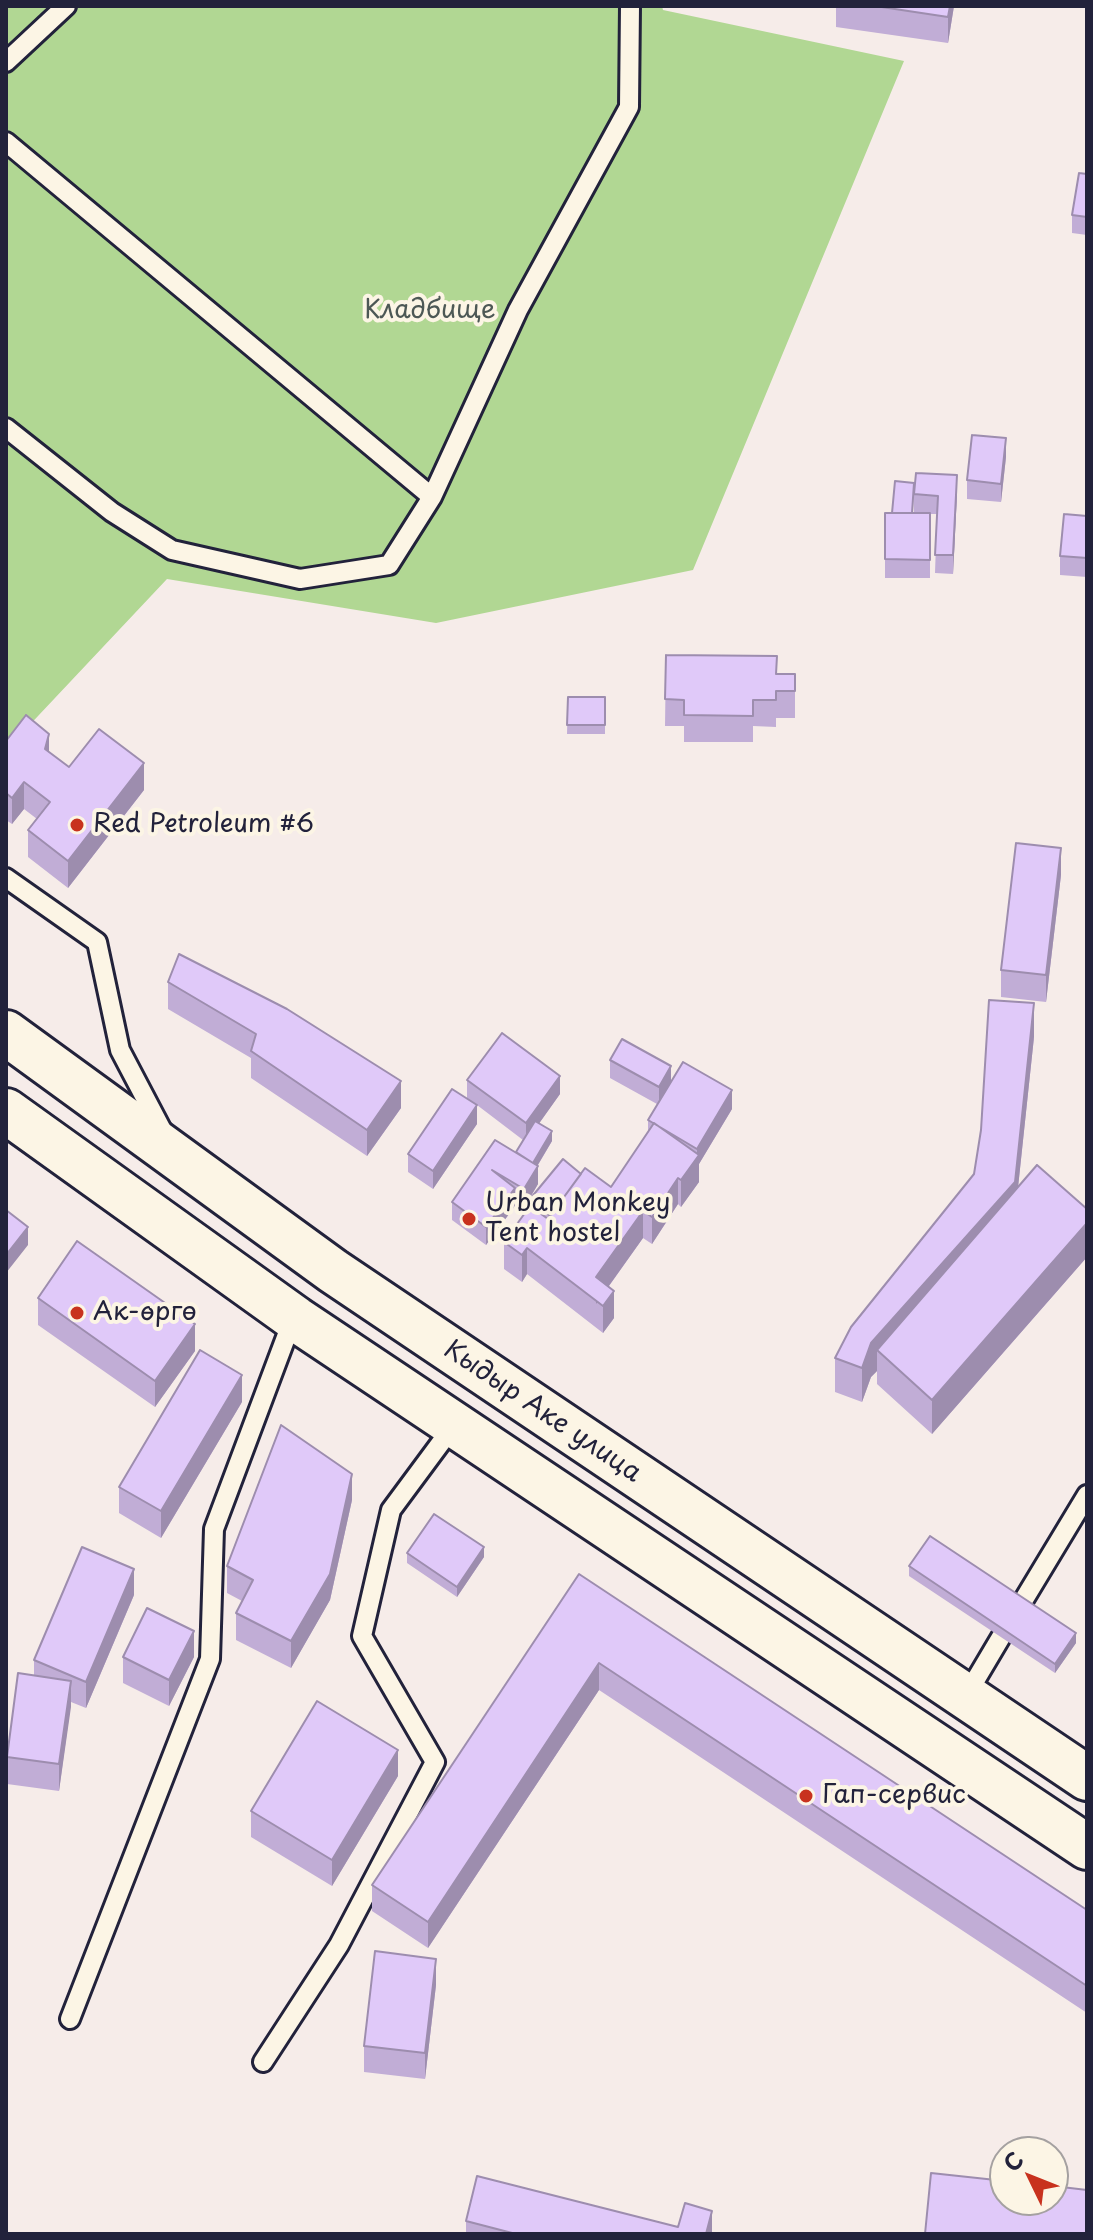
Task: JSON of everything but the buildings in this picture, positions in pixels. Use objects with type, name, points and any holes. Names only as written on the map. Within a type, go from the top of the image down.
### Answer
[{"type":"highway","name":"Кыдыр Аке улица","points":[[6,1033],[333,1271],[1087,1778]]},
{"type":"highway","points":[[6,1111],[296,1319],[1087,1847]]},
{"type":"highway","points":[[296,1319],[333,1271]]},
{"type":"lane","points":[[6,62],[66,6]]},
{"type":"lane","points":[[6,428],[112,512],[172,550],[300,579],[389,565],[432,497],[518,310],[629,107],[630,6]]},
{"type":"lane","points":[[6,142],[432,497]]},
{"type":"lane","points":[[6,878],[97,942],[120,1050],[175,1156]]},
{"type":"lane","points":[[70,2019],[210,1659],[214,1529],[288,1332],[296,1319]]},
{"type":"lane","points":[[263,2062],[339,1945],[435,1762],[362,1636],[391,1510],[454,1425]]},
{"type":"lane","points":[[1020,1606],[1087,1495]]},
{"type":"lane","points":[[964,1698],[1001,1637]]},
{"type":"green space","name":"Кладбище","points":[[6,6],[662,6],[663,10],[904,61],[693,570],[436,623],[167,579],[6,750]]},
{"type":"place","name":"Red Petroleum #6","points":[[77,825]]},
{"type":"place","name":"Urban Monkey Tent hostel","points":[[469,1219]]},
{"type":"place","name":"Ак-өргө","points":[[77,1313]]},
{"type":"place","name":"Гап-сервис","points":[[806,1796]]}]
